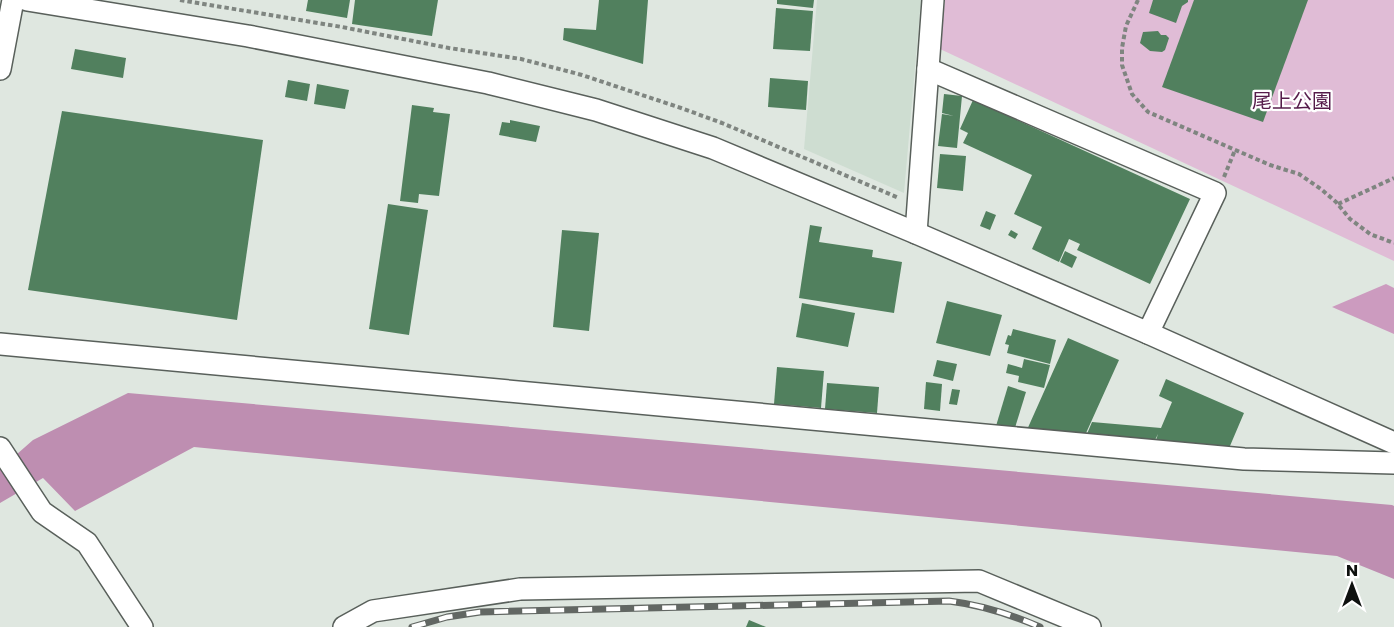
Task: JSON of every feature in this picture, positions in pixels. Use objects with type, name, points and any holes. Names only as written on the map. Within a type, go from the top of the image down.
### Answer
[{"type":"street","points":[[0,69],[13,0]]},
{"type":"street","points":[[27,0],[248,36],[488,83],[597,110],[713,148],[1148,333],[1394,443]]},
{"type":"street","points":[[916,233],[933,0]]},
{"type":"street","points":[[928,69],[1215,193],[1148,333]]},
{"type":"street","points":[[0,344],[1244,459],[1394,463]]},
{"type":"street","points":[[0,448],[42,512],[87,543],[142,627]]},
{"type":"street","points":[[344,627],[372,611],[520,589],[979,581],[1090,627]]},
{"type":"path","points":[[1138,0],[1126,26],[1122,65],[1132,94],[1148,112],[1270,165],[1299,174],[1321,189],[1350,219],[1370,234],[1394,243]]},
{"type":"path","points":[[1226,172],[1235,150]]},
{"type":"path","points":[[1338,204],[1394,178]]},
{"type":"shaded area","points":[[817,0],[921,0],[904,193],[804,149]]},
{"type":"shaded area","points":[[1386,284],[1394,288],[1394,334],[1332,307]]},
{"type":"shaded area","points":[[128,393],[1392,505],[1394,506],[1394,579],[1337,556],[194,447],[75,511],[43,478],[0,503],[0,469],[33,440]]},
{"type":"green space","name":"尾上公園","points":[[945,0],[1394,0],[1394,261],[940,49]]},
{"type":"building","points":[[308,0],[350,0],[347,18],[306,11]]},
{"type":"building","points":[[355,0],[438,0],[432,36],[352,24]]},
{"type":"building","points":[[599,0],[648,0],[643,64],[563,40],[564,28],[596,30]]},
{"type":"building","points":[[777,0],[814,0],[813,8],[777,4]]},
{"type":"building","points":[[1153,0],[1188,0],[1188,2],[1182,6],[1176,23],[1149,13]]},
{"type":"building","points":[[1194,0],[1308,0],[1263,122],[1162,87]]},
{"type":"building","points":[[776,8],[813,11],[810,51],[773,49]]},
{"type":"building","points":[[1158,31],[1169,38],[1162,52],[1150,51],[1140,43],[1143,32]]},
{"type":"building","points":[[75,49],[126,58],[123,78],[71,69]]},
{"type":"building","points":[[770,78],[808,81],[806,110],[768,107]]},
{"type":"building","points":[[288,80],[310,84],[307,101],[285,97]]},
{"type":"building","points":[[317,84],[349,90],[345,109],[314,104]]},
{"type":"building","points":[[944,94],[962,96],[957,148],[938,146],[942,114],[954,116],[942,113]]},
{"type":"building","points":[[973,100],[1190,199],[1150,284],[1077,250],[1080,244],[1069,239],[1059,262],[1032,249],[1042,227],[1014,214],[1032,175],[963,143],[968,133],[960,129]]},
{"type":"building","points":[[412,105],[434,108],[433,112],[450,114],[439,196],[419,194],[418,203],[400,201]]},
{"type":"building","points":[[62,111],[263,140],[237,320],[28,290]]},
{"type":"building","points":[[510,120],[540,126],[536,142],[499,135],[502,122],[510,123]]},
{"type":"building","points":[[940,154],[966,156],[963,191],[937,188]]},
{"type":"building","points":[[388,204],[428,210],[409,335],[369,329]]},
{"type":"building","points":[[986,211],[996,215],[990,230],[980,226]]},
{"type":"building","points":[[810,225],[822,227],[819,242],[873,250],[872,257],[902,262],[894,313],[799,298]]},
{"type":"building","points":[[562,230],[599,233],[589,331],[553,327]]},
{"type":"building","points":[[1011,230],[1018,234],[1015,239],[1008,235]]},
{"type":"building","points":[[1065,251],[1077,257],[1072,268],[1060,262]]},
{"type":"building","points":[[947,301],[1002,315],[990,356],[936,343]]},
{"type":"building","points":[[802,303],[855,313],[848,347],[796,337]]},
{"type":"building","points":[[1013,329],[1056,340],[1050,364],[1007,353],[1009,345],[1005,344]]},
{"type":"building","points":[[1068,338],[1119,360],[1082,442],[1057,431],[1054,439],[1026,432]]},
{"type":"building","points":[[1024,359],[1050,365],[1044,388],[1018,382],[1019,376],[1006,373],[1008,364],[1022,368]]},
{"type":"building","points":[[937,360],[957,364],[953,381],[933,376]]},
{"type":"building","points":[[777,367],[824,371],[821,408],[774,404]]},
{"type":"building","points":[[1166,379],[1244,413],[1227,453],[1154,446],[1158,434],[1152,446],[1084,441],[1092,422],[1161,428],[1172,402],[1159,396]]},
{"type":"building","points":[[926,382],[942,384],[940,411],[924,409]]},
{"type":"building","points":[[827,383],[879,387],[877,413],[825,409]]},
{"type":"building","points":[[1008,386],[1026,392],[1014,431],[996,426]]},
{"type":"building","points":[[952,389],[960,390],[957,405],[949,404]]},
{"type":"building","points":[[749,620],[766,627],[746,627]]},
{"type":"railway","points":[[412,627],[447,617],[480,612],[949,601],[995,611],[1040,627]]}]
